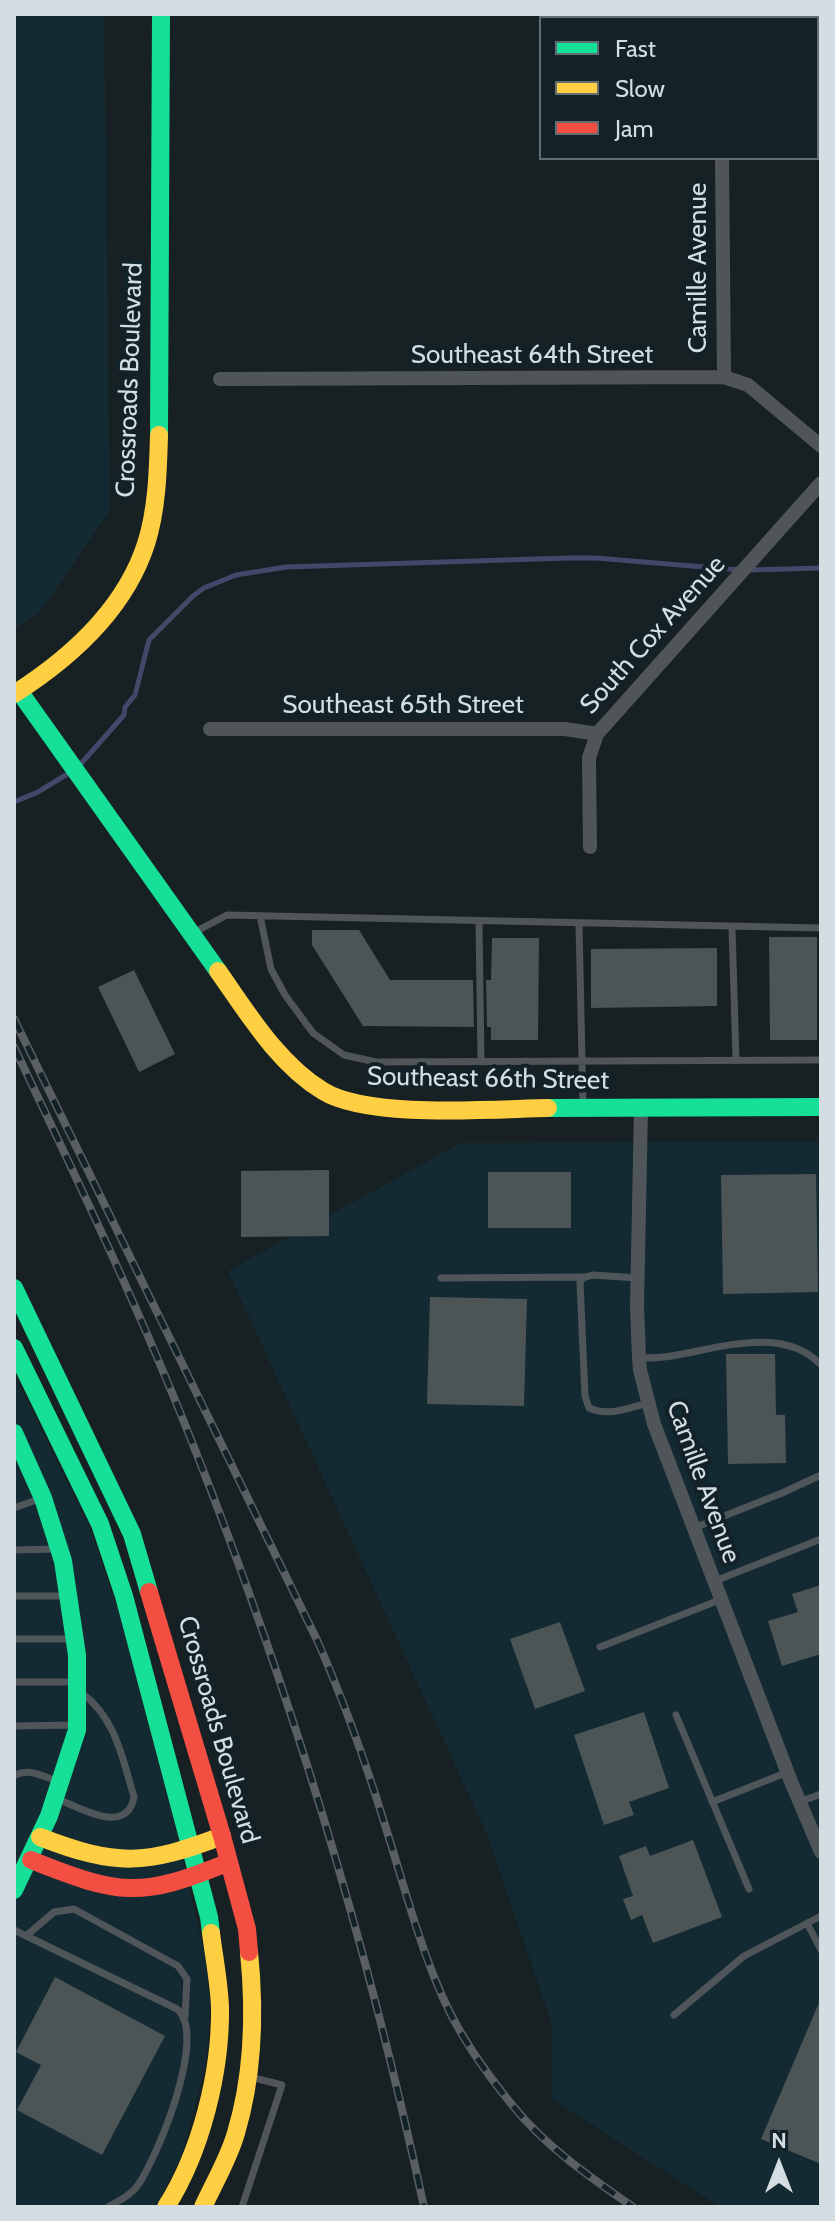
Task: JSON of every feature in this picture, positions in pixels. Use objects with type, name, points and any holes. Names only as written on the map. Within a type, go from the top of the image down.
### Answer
[{"type":"main road","name":"Crossroads Boulevard","points":[[17,693],[63,659],[99,623],[141,559],[151,525],[159,437],[161,14]]},
{"type":"main road","name":"Southeast 66th Street","points":[[17,693],[193,933],[252,1019],[292,1065],[324,1093],[360,1105],[405,1109],[821,1107]]},
{"type":"main road","name":"Crossroads Boulevard","points":[[14,1288],[132,1534],[247,1929],[252,1980],[248,2076],[236,2134],[203,2207]]},
{"type":"main road","name":"Crossroads Boulevard","points":[[14,1348],[100,1524],[124,1596],[209,1917],[219,1995],[214,2075],[200,2134],[178,2188],[166,2207]]},
{"type":"main road","points":[[14,1433],[43,1498],[59,1549],[75,1639],[77,1686],[77,1725],[58,1789],[31,1860],[14,1890]]},
{"type":"main road","points":[[40,1837],[80,1854],[141,1862],[165,1858],[222,1836]]},
{"type":"main road","points":[[31,1860],[104,1887],[137,1889],[197,1876],[229,1862]]},
{"type":"street","name":"Camille Avenue","points":[[722,160],[724,377]]},
{"type":"street","name":"Southeast 64th Street","points":[[220,379],[724,377],[748,385],[821,446]]},
{"type":"street","name":"South Cox Avenue","points":[[590,847],[589,758],[597,734],[821,483]]},
{"type":"street","name":"Southeast 65th Street","points":[[210,729],[565,729],[597,734]]},
{"type":"street","name":"Camille Avenue","points":[[641,1109],[639,1358],[648,1403],[799,1802],[821,1852]]},
{"type":"lane","points":[[193,933],[227,915],[821,928]]},
{"type":"lane","points":[[260,916],[271,969],[285,995],[313,1033],[344,1055],[376,1062],[821,1060]]},
{"type":"lane","points":[[479,922],[481,1062]]},
{"type":"lane","points":[[579,924],[583,1109]]},
{"type":"lane","points":[[732,928],[736,1060]]},
{"type":"lane","points":[[587,1276],[580,1282],[585,1396],[589,1408],[600,1413],[611,1413],[648,1403]]},
{"type":"lane","points":[[441,1278],[638,1278]]},
{"type":"lane","points":[[639,1358],[673,1356],[733,1344],[777,1344],[794,1345],[810,1353],[821,1365]]},
{"type":"lane","points":[[694,1528],[821,1475]]},
{"type":"lane","points":[[14,1508],[43,1498]]},
{"type":"lane","points":[[715,1581],[821,1539]]},
{"type":"lane","points":[[14,1550],[59,1549]]},
{"type":"lane","points":[[14,1596],[68,1596]]},
{"type":"lane","points":[[600,1647],[722,1599]]},
{"type":"lane","points":[[14,1639],[75,1639]]},
{"type":"lane","points":[[14,1682],[77,1686],[100,1706],[110,1725],[134,1797],[132,1807],[126,1815],[103,1817],[31,1772],[16,1773]]},
{"type":"lane","points":[[676,1715],[749,1889]]},
{"type":"lane","points":[[14,1726],[77,1725]]},
{"type":"lane","points":[[712,1802],[788,1772]]},
{"type":"lane","points":[[799,1802],[821,1794]]},
{"type":"lane","points":[[26,1936],[54,1912],[74,1909],[178,1966],[187,1979],[187,2027],[181,2081],[171,2116],[136,2188],[108,2207]]},
{"type":"lane","points":[[674,2015],[744,1956],[821,1916]]},
{"type":"lane","points":[[807,1923],[821,1950]]},
{"type":"lane","points":[[14,1930],[177,2009],[185,2016]]},
{"type":"lane","points":[[242,2207],[282,2085],[248,2076]]},
{"type":"shaded area","points":[[14,14],[104,14],[110,510],[41,611],[14,629]]},
{"type":"shaded area","points":[[821,1142],[821,2207],[720,2207],[552,2099],[552,2024],[486,1832],[228,1271],[461,1143]]},
{"type":"shaded area","points":[[14,1373],[92,1533],[118,1610],[174,1822],[206,1961],[210,2009],[206,2063],[182,2154],[156,2207],[14,2207]]},
{"type":"building","points":[[312,930],[359,930],[390,980],[473,980],[474,1027],[363,1026],[312,945]]},
{"type":"building","points":[[769,937],[817,937],[817,1040],[770,1040]]},
{"type":"building","points":[[492,938],[539,938],[538,1040],[491,1040],[491,1027],[487,1027],[486,980],[491,980]]},
{"type":"building","points":[[717,948],[717,1006],[591,1008],[591,949]]},
{"type":"building","points":[[134,970],[175,1054],[139,1072],[98,987]]},
{"type":"building","points":[[329,1170],[329,1236],[241,1237],[241,1171]]},
{"type":"building","points":[[488,1172],[571,1172],[571,1228],[488,1228]]},
{"type":"building","points":[[816,1174],[818,1292],[723,1294],[721,1175]]},
{"type":"building","points":[[430,1297],[527,1299],[524,1406],[427,1404]]},
{"type":"building","points":[[726,1354],[775,1354],[776,1415],[785,1415],[786,1463],[728,1464]]},
{"type":"building","points":[[821,1585],[821,1654],[782,1666],[768,1621],[798,1612],[792,1594]]},
{"type":"building","points":[[560,1622],[585,1691],[535,1709],[510,1639]]},
{"type":"building","points":[[644,1712],[669,1788],[629,1802],[634,1815],[604,1825],[574,1735]]},
{"type":"building","points":[[693,1840],[722,1917],[653,1943],[642,1915],[631,1920],[623,1899],[633,1896],[619,1856],[646,1846],[650,1856]]},
{"type":"building","points":[[55,1977],[165,2036],[102,2155],[17,2110],[41,2065],[16,2052]]},
{"type":"building","points":[[821,1998],[821,2164],[761,2139]]},
{"type":"waterway","points":[[78,767],[124,715],[125,707],[135,695],[149,640],[193,596],[236,575],[286,567],[568,558],[740,570]]},
{"type":"waterway","points":[[750,570],[821,568]]},
{"type":"waterway","points":[[14,802],[69,773]]},
{"type":"railway","points":[[14,1019],[317,1640],[361,1753],[419,1934],[451,2014],[484,2068],[526,2121],[569,2161],[633,2207]]},
{"type":"railway","points":[[14,1047],[151,1342],[262,1630],[352,1916],[424,2207]]},
{"type":"traffic: fast","points":[[159,435],[161,14]]},
{"type":"traffic: fast","points":[[19,691],[218,971]]},
{"type":"traffic: fast","points":[[548,1108],[821,1107]]},
{"type":"traffic: fast","points":[[14,1288],[132,1534],[149,1592]]},
{"type":"traffic: fast","points":[[14,1348],[100,1524],[124,1596],[211,1933]]},
{"type":"traffic: fast","points":[[14,1433],[43,1498],[63,1561],[77,1655],[77,1730],[49,1816],[14,1890]]},
{"type":"traffic: slow","points":[[14,694],[55,665],[93,630],[110,611],[137,568],[153,518],[159,435]]},
{"type":"traffic: slow","points":[[218,971],[264,1036],[292,1067],[323,1091],[343,1100],[399,1109],[548,1108]]},
{"type":"traffic: slow","points":[[40,1837],[90,1854],[131,1859],[172,1853],[222,1836]]},
{"type":"traffic: slow","points":[[166,2207],[199,2137],[213,2084],[220,2007],[211,1933]]},
{"type":"traffic: slow","points":[[203,2207],[233,2142],[246,2089],[252,2020],[249,1952]]},
{"type":"traffic: jam","points":[[149,1592],[222,1836],[247,1929],[249,1952]]},
{"type":"traffic: jam","points":[[31,1860],[87,1880],[130,1888],[173,1882],[229,1862]]}]
